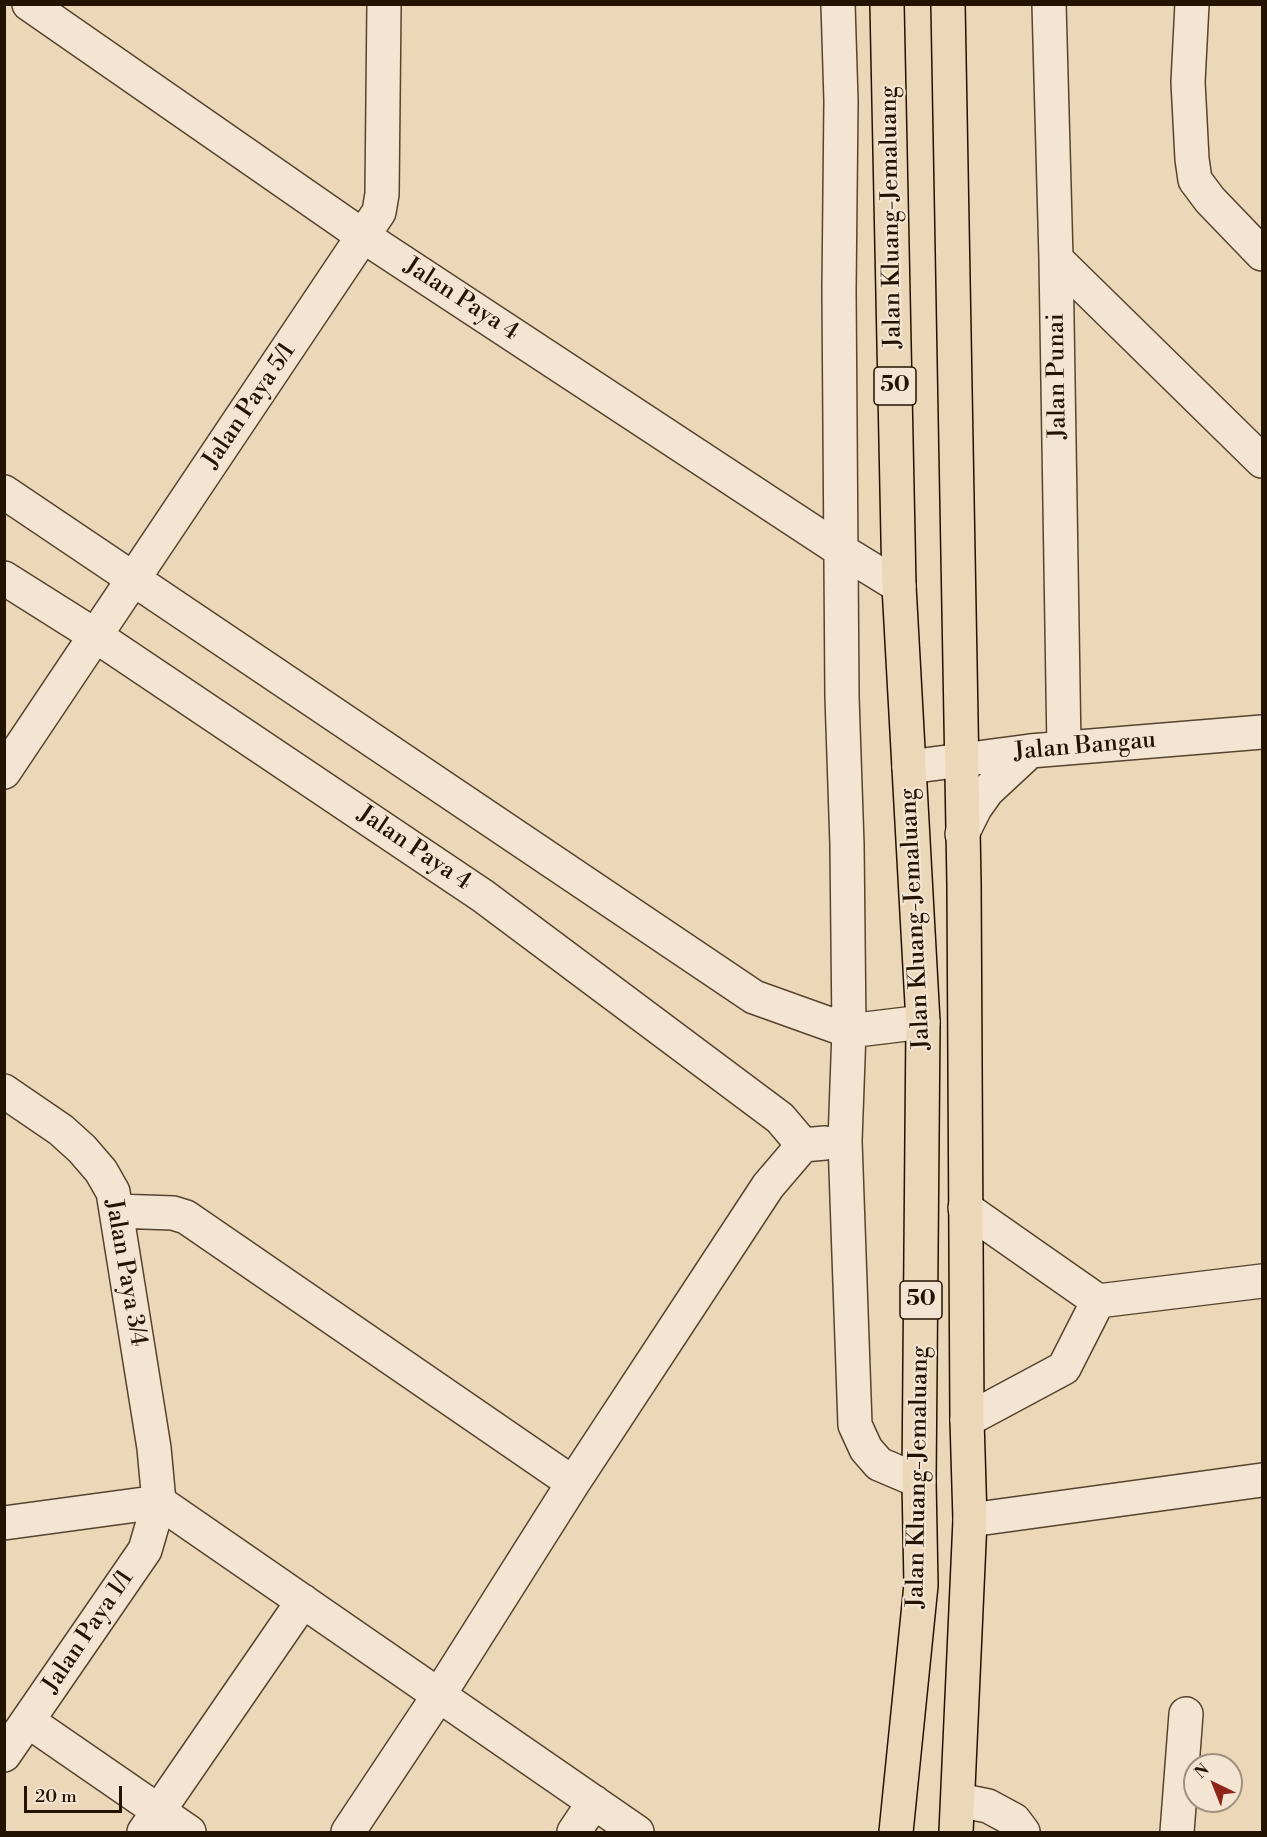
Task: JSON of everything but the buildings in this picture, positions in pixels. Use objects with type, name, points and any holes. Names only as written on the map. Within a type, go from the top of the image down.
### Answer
[{"type":"highway","name":"Jalan Kluang-Jemaluang","points":[[887,4],[899,586],[923,1022],[919,1481],[921,1585],[896,1833]]},
{"type":"highway","name":"Jalan Kluang-Jemaluang","points":[[948,4],[961,760],[967,1420],[970,1520],[956,1833]]},
{"type":"street","name":"Jalan Paya 4","points":[[29,4],[363,236],[899,586]]},
{"type":"street","name":"Jalan Paya 5/1","points":[[4,772],[379,212],[382,194],[384,4]]},
{"type":"street","points":[[838,4],[841,101],[839,290],[842,697],[847,845],[849,1031],[845,1141],[855,1425],[866,1449],[879,1464],[919,1481]]},
{"type":"street","name":"Jalan Punai","points":[[1049,4],[1056,259],[1064,748]]},
{"type":"street","points":[[1192,4],[1188,82],[1195,180],[1210,200],[1263,254]]},
{"type":"street","points":[[1056,259],[1263,461]]},
{"type":"street","points":[[4,492],[754,997],[849,1031],[923,1022]]},
{"type":"street","name":"Jalan Paya 4","points":[[4,578],[96,636],[483,896],[780,1118],[803,1145]]},
{"type":"street","name":"Jalan Bangau","points":[[909,767],[1030,751],[1263,732]]},
{"type":"street","points":[[962,834],[975,808],[987,791],[1030,751]]},
{"type":"street","name":"Jalan Paya 3/4","points":[[4,1091],[62,1130],[101,1171],[113,1192],[154,1448],[159,1502]]},
{"type":"street","points":[[348,1833],[439,1695],[573,1483],[768,1186],[803,1145],[845,1141]]},
{"type":"street","points":[[965,1208],[1098,1301],[1263,1281]]},
{"type":"street","points":[[116,1211],[173,1213],[186,1217],[573,1483]]},
{"type":"street","points":[[967,1420],[1064,1368],[1098,1301]]},
{"type":"street","points":[[970,1520],[1263,1480]]},
{"type":"street","points":[[4,1523],[159,1502],[637,1833]]},
{"type":"street","name":"Jalan Paya 1/1","points":[[4,1755],[145,1550],[159,1502]]},
{"type":"street","points":[[151,1822],[303,1601]]},
{"type":"street","points":[[1177,1833],[1186,1714]]},
{"type":"street","points":[[28,1721],[151,1822],[189,1833]]},
{"type":"street","points":[[958,1800],[988,1806],[1014,1820],[1023,1833]]},
{"type":"street","points":[[574,1833],[594,1802]]}]
